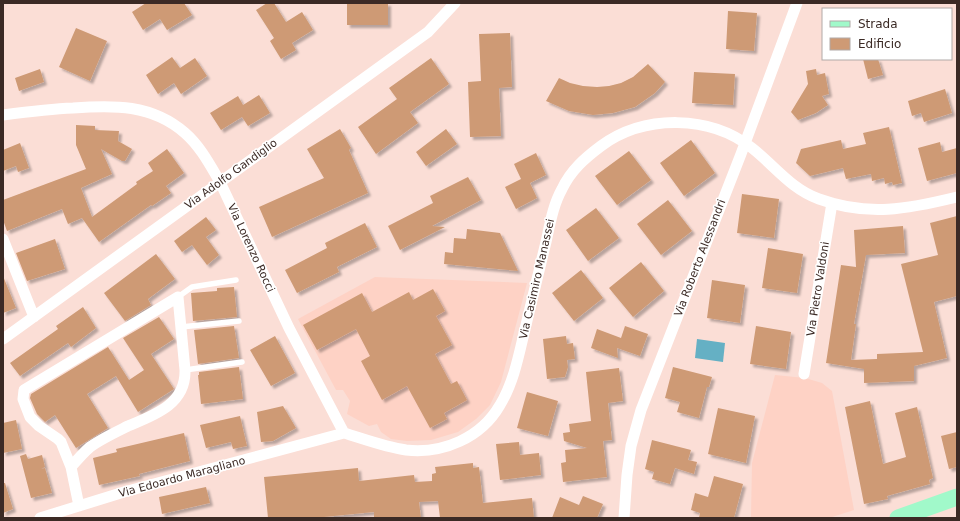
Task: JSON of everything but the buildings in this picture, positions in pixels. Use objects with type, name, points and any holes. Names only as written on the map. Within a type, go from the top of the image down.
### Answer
[{"type":"main road","points":[[898,518],[920,514],[957,497]]},
{"type":"street","name":"Via Adolfo Gandiglio","points":[[3,339],[428,32],[454,3]]},
{"type":"street","name":"Via Roberto Alessandri","points":[[624,518],[627,474],[633,436],[641,410],[745,143],[797,3]]},
{"type":"street","name":"Via Lorenzo Rocci","points":[[3,114],[104,106],[128,107],[164,119],[186,134],[207,161],[220,182],[289,328],[344,433]]},
{"type":"street","name":"Via Casimiro Manassei","points":[[344,433],[396,448],[430,450],[445,447],[461,441],[479,428],[494,414],[504,398],[514,371],[557,200],[573,170],[603,144],[625,132],[660,124],[682,123],[712,127],[745,143],[796,187],[810,195],[832,203],[866,210],[883,210],[918,206],[957,197]]},
{"type":"street","name":"Via Pietro Valdoni","points":[[804,374],[832,203]]},
{"type":"street","points":[[3,239],[34,317]]},
{"type":"street","points":[[71,467],[91,446],[126,427],[154,416],[165,409],[183,388],[185,370],[178,297],[24,390],[24,399],[30,417],[39,426],[58,439],[71,467],[79,506]]},
{"type":"street","name":"Via Edoardo Maragliano","points":[[40,518],[124,492],[344,433]]},
{"type":"lane","points":[[178,297],[192,287],[236,280]]},
{"type":"lane","points":[[181,327],[239,321]]},
{"type":"lane","points":[[185,370],[242,362]]},
{"type":"shaded area","points":[[375,277],[527,283],[501,382],[490,405],[476,419],[458,432],[431,440],[407,441],[391,439],[381,432],[377,424],[369,426],[347,414],[350,401],[343,390],[336,390],[298,319]]},
{"type":"shaded area","points":[[775,375],[805,378],[822,383],[832,391],[854,510],[829,518],[743,518],[751,517],[752,463]]},
{"type":"water","points":[[697,339],[725,343],[723,362],[695,358]]}]
